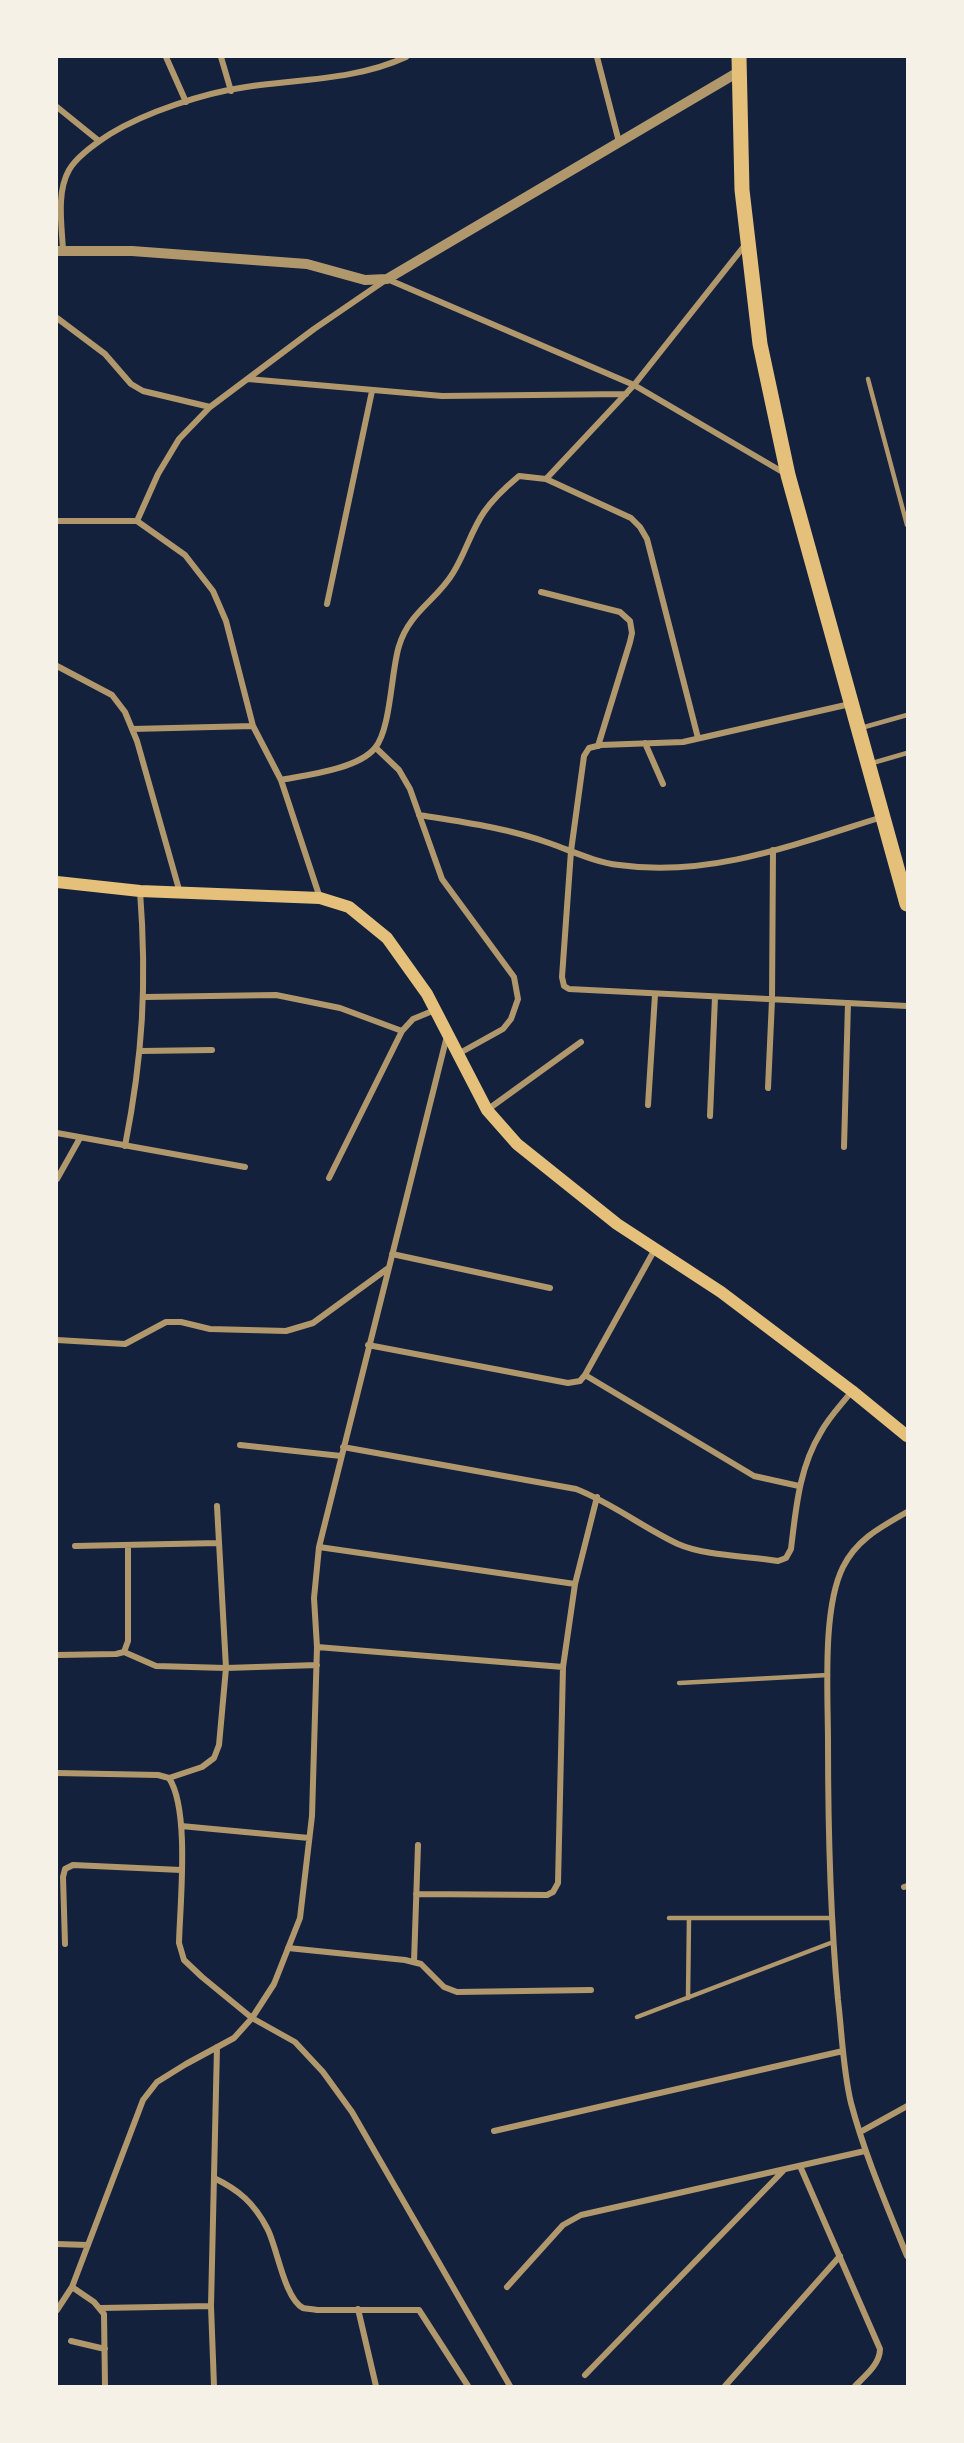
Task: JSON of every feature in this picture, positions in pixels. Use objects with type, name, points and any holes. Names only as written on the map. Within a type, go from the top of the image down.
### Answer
[{"type":"main road","points":[[740,64],[742,190],[760,344],[788,475],[907,904]]},
{"type":"main road","points":[[57,882],[140,891],[320,898],[349,907],[387,938],[427,994],[487,1110],[518,1144],[617,1224],[721,1293],[852,1391],[907,1436]]},
{"type":"street","points":[[166,57],[186,102]]},
{"type":"street","points":[[221,57],[231,91]]},
{"type":"street","points":[[406,57],[353,75],[244,87],[186,102],[131,121],[99,141],[69,170],[62,192],[60,251],[132,251],[307,264],[365,280],[387,279],[634,385],[788,475]]},
{"type":"street","points":[[597,57],[619,142]]},
{"type":"street","points":[[137,521],[158,474],[180,439],[210,407],[314,329],[387,279],[619,142],[740,64]]},
{"type":"street","points":[[58,109],[99,141]]},
{"type":"street","points":[[546,479],[634,385],[747,242]]},
{"type":"street","points":[[57,318],[105,354],[131,384],[143,391],[210,407]]},
{"type":"street","points":[[248,379],[442,396],[626,394]]},
{"type":"street","points":[[327,604],[372,391]]},
{"type":"street","points":[[281,780],[331,771],[356,762],[375,748],[386,722],[398,647],[405,630],[423,606],[452,575],[483,514],[519,476],[546,479],[631,518],[640,527],[647,539],[698,738]]},
{"type":"street","points":[[57,520],[137,521],[186,555],[213,591],[226,621],[254,726],[281,780],[320,898]]},
{"type":"street","points":[[541,592],[620,612],[630,621],[632,633],[630,642],[597,746]]},
{"type":"street","points":[[57,666],[112,695],[125,712],[180,892]]},
{"type":"street","points":[[852,704],[683,742],[589,748],[584,756],[571,851],[562,977],[564,986],[569,989],[907,1006]]},
{"type":"street","points":[[132,729],[254,726]]},
{"type":"street","points":[[645,743],[663,784]]},
{"type":"street","points":[[375,748],[399,770],[410,789],[432,857],[442,879],[514,977],[518,999],[511,1019],[503,1029],[458,1054]]},
{"type":"street","points":[[419,815],[500,829],[609,863],[651,868],[701,866],[746,858],[883,816]]},
{"type":"street","points":[[768,1088],[772,1000],[773,850]]},
{"type":"street","points":[[125,1146],[141,1051],[145,998],[140,891]]},
{"type":"street","points":[[145,998],[276,995],[340,1008],[402,1031]]},
{"type":"street","points":[[648,1105],[655,995]]},
{"type":"street","points":[[710,1116],[715,997]]},
{"type":"street","points":[[844,1148],[848,1003]]},
{"type":"street","points":[[329,1178],[402,1031],[413,1019],[435,1010]]},
{"type":"street","points":[[57,2310],[72,2287],[143,2100],[157,2082],[234,2038],[252,2018],[274,1984],[300,1918],[309,1838],[317,1647],[314,1598],[319,1547],[342,1447],[448,1034]]},
{"type":"street","points":[[487,1110],[581,1042]]},
{"type":"street","points":[[141,1051],[212,1050]]},
{"type":"street","points":[[57,1133],[245,1167]]},
{"type":"street","points":[[57,1179],[80,1138]]},
{"type":"street","points":[[368,1345],[568,1383],[580,1381],[655,1248]]},
{"type":"street","points":[[392,1254],[550,1288]]},
{"type":"street","points":[[57,1340],[125,1344],[166,1322],[181,1322],[210,1329],[286,1331],[301,1329],[313,1323],[388,1269]]},
{"type":"street","points":[[585,1375],[754,1476],[799,1486]]},
{"type":"street","points":[[342,1447],[576,1489],[597,1497],[678,1544],[699,1550],[778,1561],[786,1558],[790,1549],[799,1486],[807,1458],[818,1436],[852,1391]]},
{"type":"street","points":[[240,1445],[340,1456]]},
{"type":"street","points":[[416,1894],[547,1895],[553,1892],[558,1883],[563,1667],[575,1584],[597,1497]]},
{"type":"street","points":[[57,1773],[158,1775],[168,1778],[202,1767],[214,1758],[219,1745],[226,1668],[217,1506]]},
{"type":"street","points":[[907,1512],[859,1543],[843,1566],[831,1604],[828,1676],[828,1853],[831,1918],[843,2051],[851,2101],[865,2151],[907,2256]]},
{"type":"street","points":[[75,1546],[219,1543]]},
{"type":"street","points":[[124,1652],[128,1641],[128,1545]]},
{"type":"street","points":[[319,1547],[575,1584]]},
{"type":"street","points":[[317,1647],[563,1667]]},
{"type":"street","points":[[57,1655],[124,1652],[156,1666],[226,1668],[316,1665]]},
{"type":"street","points":[[168,1778],[175,1787],[181,1826],[180,1943],[184,1960],[252,2018],[296,2042],[323,2072],[352,2112],[510,2386]]},
{"type":"street","points":[[181,1826],[309,1838]]},
{"type":"street","points":[[414,1962],[418,1845]]},
{"type":"street","points":[[65,1944],[63,1877],[65,1869],[73,1865],[181,1870]]},
{"type":"street","points":[[288,1948],[414,1962],[421,1964],[444,1987],[457,1992],[591,1990]]},
{"type":"street","points":[[214,2386],[211,2306],[217,2046]]},
{"type":"street","points":[[494,2131],[843,2051]]},
{"type":"street","points":[[860,2132],[907,2106]]},
{"type":"street","points":[[507,2287],[563,2225],[581,2215],[865,2151]]},
{"type":"street","points":[[800,2166],[880,2349],[880,2356],[876,2363],[855,2386]]},
{"type":"street","points":[[585,2375],[784,2169]]},
{"type":"street","points":[[214,2178],[235,2188],[244,2196],[267,2228],[295,2301],[303,2308],[419,2310],[468,2386]]},
{"type":"street","points":[[57,2244],[88,2245]]},
{"type":"street","points":[[725,2386],[840,2256]]},
{"type":"street","points":[[72,2287],[101,2308],[104,2314],[105,2386]]},
{"type":"street","points":[[101,2308],[211,2306]]},
{"type":"street","points":[[358,2309],[376,2386]]},
{"type":"street","points":[[71,2341],[105,2349]]},
{"type":"lane","points":[[868,379],[907,525]]},
{"type":"lane","points":[[859,729],[907,715]]},
{"type":"lane","points":[[869,764],[907,753]]},
{"type":"lane","points":[[679,1683],[828,1676]]},
{"type":"lane","points":[[669,1918],[831,1918]]},
{"type":"lane","points":[[688,1998],[689,1918]]},
{"type":"lane","points":[[637,2017],[833,1942]]}]
